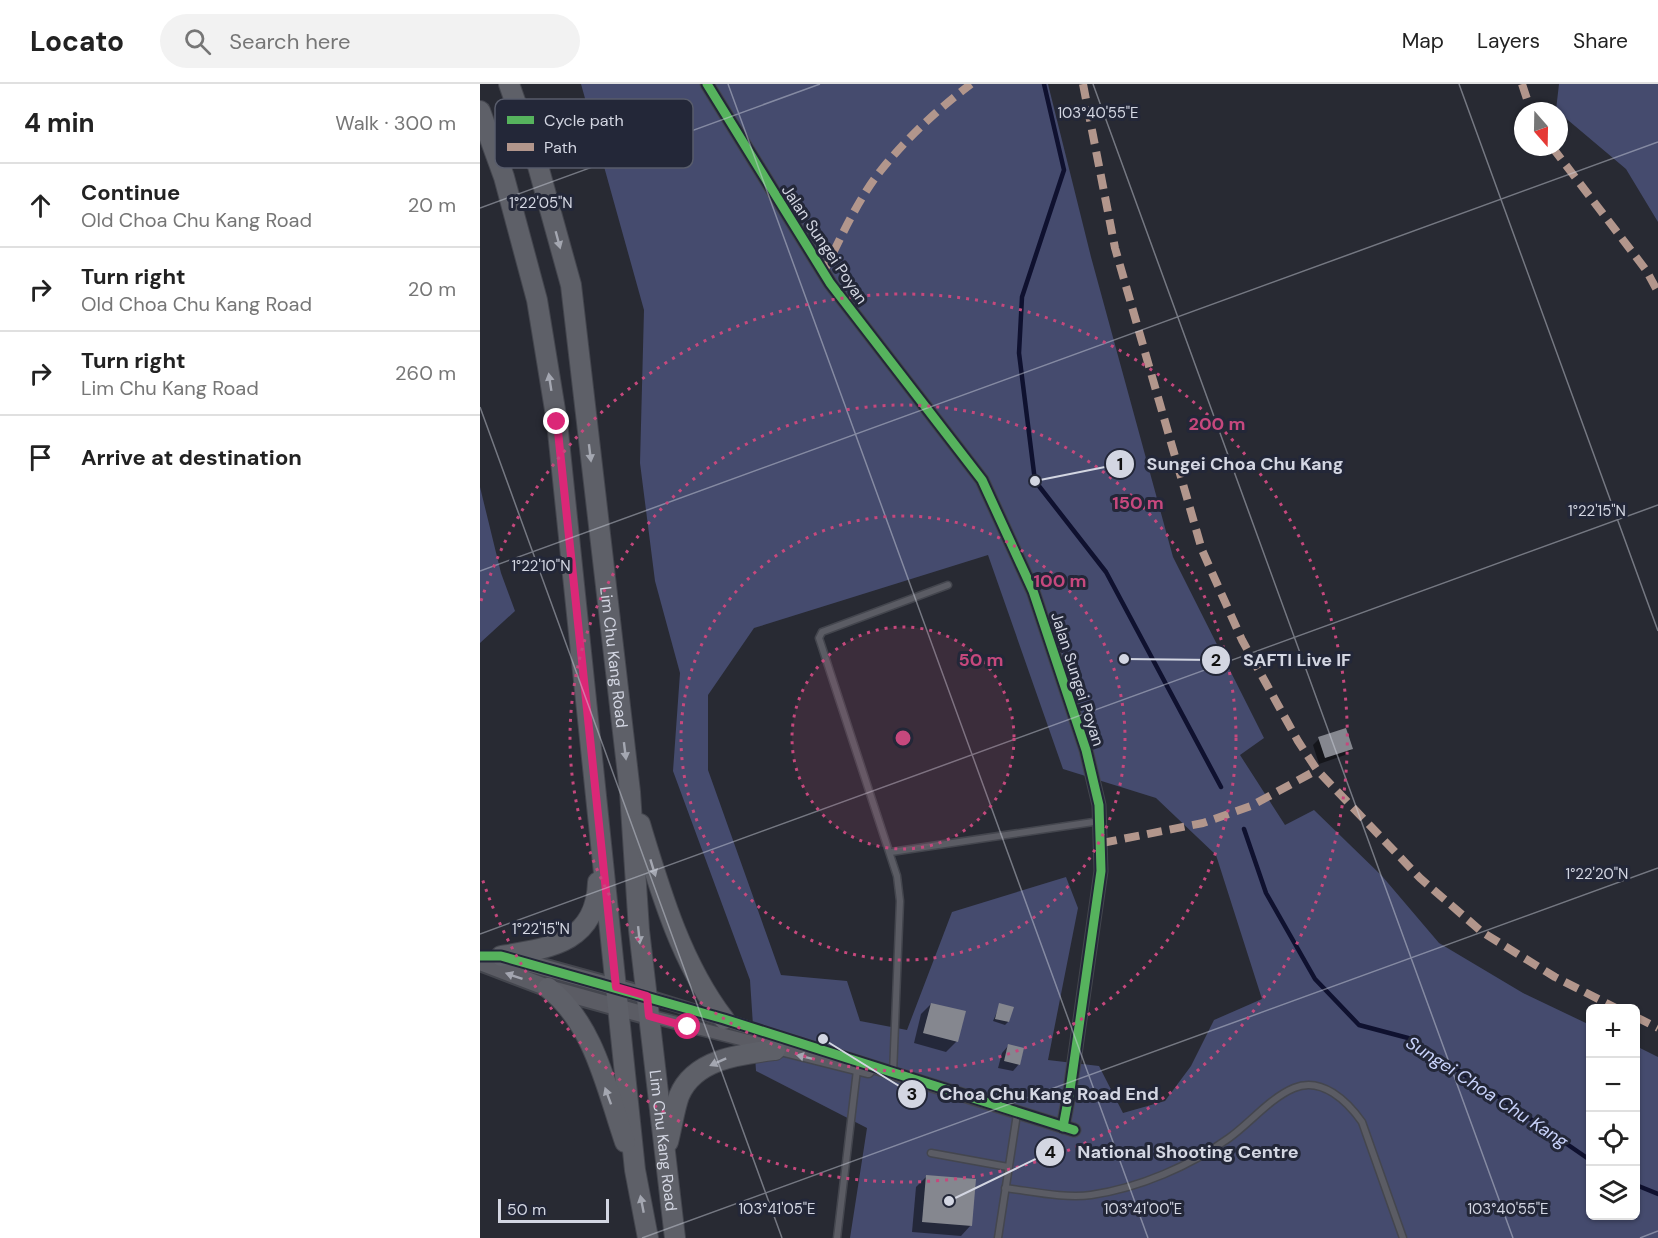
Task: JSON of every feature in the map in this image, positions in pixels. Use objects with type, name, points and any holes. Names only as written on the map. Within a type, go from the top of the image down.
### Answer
[{"type":"main road","name":"Lim Chu Kang Road","points":[[509,84],[514,99]]},
{"type":"main road","name":"Lim Chu Kang Road","points":[[480,111],[495,152]]},
{"type":"main road","name":"Lim Chu Kang Road","points":[[501,168],[537,300],[557,422],[636,1170],[648,1238]]},
{"type":"main road","name":"Lim Chu Kang Road","points":[[539,168],[571,285],[630,792],[639,930],[675,1238]]},
{"type":"main road","points":[[630,792],[659,886],[699,982],[724,1019]]},
{"type":"main road","points":[[501,956],[541,950],[561,943],[576,934],[589,920],[598,895],[600,837]]},
{"type":"main road","points":[[548,988],[565,1000],[590,1046],[636,1170]]},
{"type":"main road","points":[[665,1153],[680,1095],[698,1071],[735,1054],[775,1050]]},
{"type":"street","name":"Jalan Sungei Poyan","points":[[707,84],[830,283],[982,480],[1033,591],[1086,750],[1099,805],[1101,871],[1068,1128],[1017,1114]]},
{"type":"street","points":[[480,956],[501,956],[647,996],[1017,1114]]},
{"type":"street","points":[[480,962],[548,988],[618,1008],[857,1070],[893,1074]]},
{"type":"lane","points":[[893,1074],[900,901],[891,852],[819,638],[822,632],[948,585]]},
{"type":"lane","points":[[891,852],[1100,821]]},
{"type":"lane","points":[[837,1238],[857,1070]]},
{"type":"lane","points":[[1005,1188],[1090,1195],[1139,1183],[1188,1164],[1229,1138],[1295,1087],[1314,1087],[1332,1091],[1351,1107],[1362,1122],[1403,1238]]},
{"type":"lane","points":[[998,1238],[1017,1114]]},
{"type":"lane","points":[[932,1153],[1008,1167]]},
{"type":"shaded area","points":[[581,84],[1048,84],[1091,257],[1173,557],[1264,738],[1240,755],[1285,825],[1314,810],[1382,876],[1439,943],[1523,993],[1586,1023],[1586,1220],[1640,1220],[1640,1048],[1658,1057],[1658,1238],[850,1238],[867,1128],[756,1071],[750,980],[673,771],[680,673],[655,581],[640,463],[644,310],[604,168],[693,168],[693,99],[585,99]],"holes":[[[988,555],[1063,769],[1156,798],[1216,855],[1262,999],[1214,1020],[1191,1066],[1165,1101],[1123,1113],[1099,1066],[1048,1060],[1078,908],[1066,877],[952,912],[907,1030],[860,1021],[847,981],[781,975],[708,770],[708,695],[754,628]]]},
{"type":"shaded area","points":[[1559,84],[1658,84],[1658,222],[1626,169],[1568,120],[1568,102],[1557,102]]},
{"type":"shaded area","points":[[480,487],[501,573],[515,611],[480,643]]},
{"type":"building","points":[[1346,728],[1353,749],[1325,758],[1318,737]]},
{"type":"building","points":[[931,1003],[966,1011],[958,1042],[923,1033]]},
{"type":"building","points":[[999,1003],[1014,1007],[1009,1022],[995,1019]]},
{"type":"building","points":[[1008,1044],[1024,1048],[1020,1065],[1004,1061]]},
{"type":"building","points":[[926,1175],[976,1179],[972,1226],[922,1222]]},
{"type":"waterway","name":"Sungei Choa Chu Kang","points":[[1044,84],[1064,170],[1022,297],[1019,353],[1035,481],[1106,572],[1221,787]]},
{"type":"waterway","name":"Sungei Choa Chu Kang","points":[[1244,829],[1266,893],[1315,979],[1359,1025],[1408,1038],[1586,1157]]},
{"type":"waterway","name":"Sungei Choa Chu Kang","points":[[1640,1187],[1658,1194]]},
{"type":"marked path","points":[[823,273],[857,206],[882,169],[924,124],[971,84]]},
{"type":"marked path","points":[[1083,84],[1115,248],[1202,550],[1242,640],[1298,741],[1317,770],[1420,878],[1482,932],[1555,977],[1608,1004]]},
{"type":"marked path","points":[[1522,84],[1528,102]]},
{"type":"marked path","points":[[1559,156],[1646,270],[1658,292]]},
{"type":"marked path","points":[[1102,843],[1203,823],[1251,806],[1317,770]]},
{"type":"marked path","points":[[1640,1019],[1658,1028]]},
{"type":"cycle path","points":[[707,84],[830,283],[982,480],[1033,591],[1086,750],[1099,805],[1101,871],[1063,1127]]},
{"type":"cycle path","points":[[480,956],[501,956],[724,1019],[1074,1130]]},
{"type":"place","name":"Sungei Choa Chu Kang","points":[[1035,481]]},
{"type":"place","name":"SAFTI Live IF","points":[[1124,659]]},
{"type":"place","name":"Choa Chu Kang Road End","points":[[823,1039]]},
{"type":"place","name":"National Shooting Centre","points":[[949,1201]]},
{"type":"route","points":[[557,422],[616,987],[647,996],[649,1016],[688,1027]]}]
